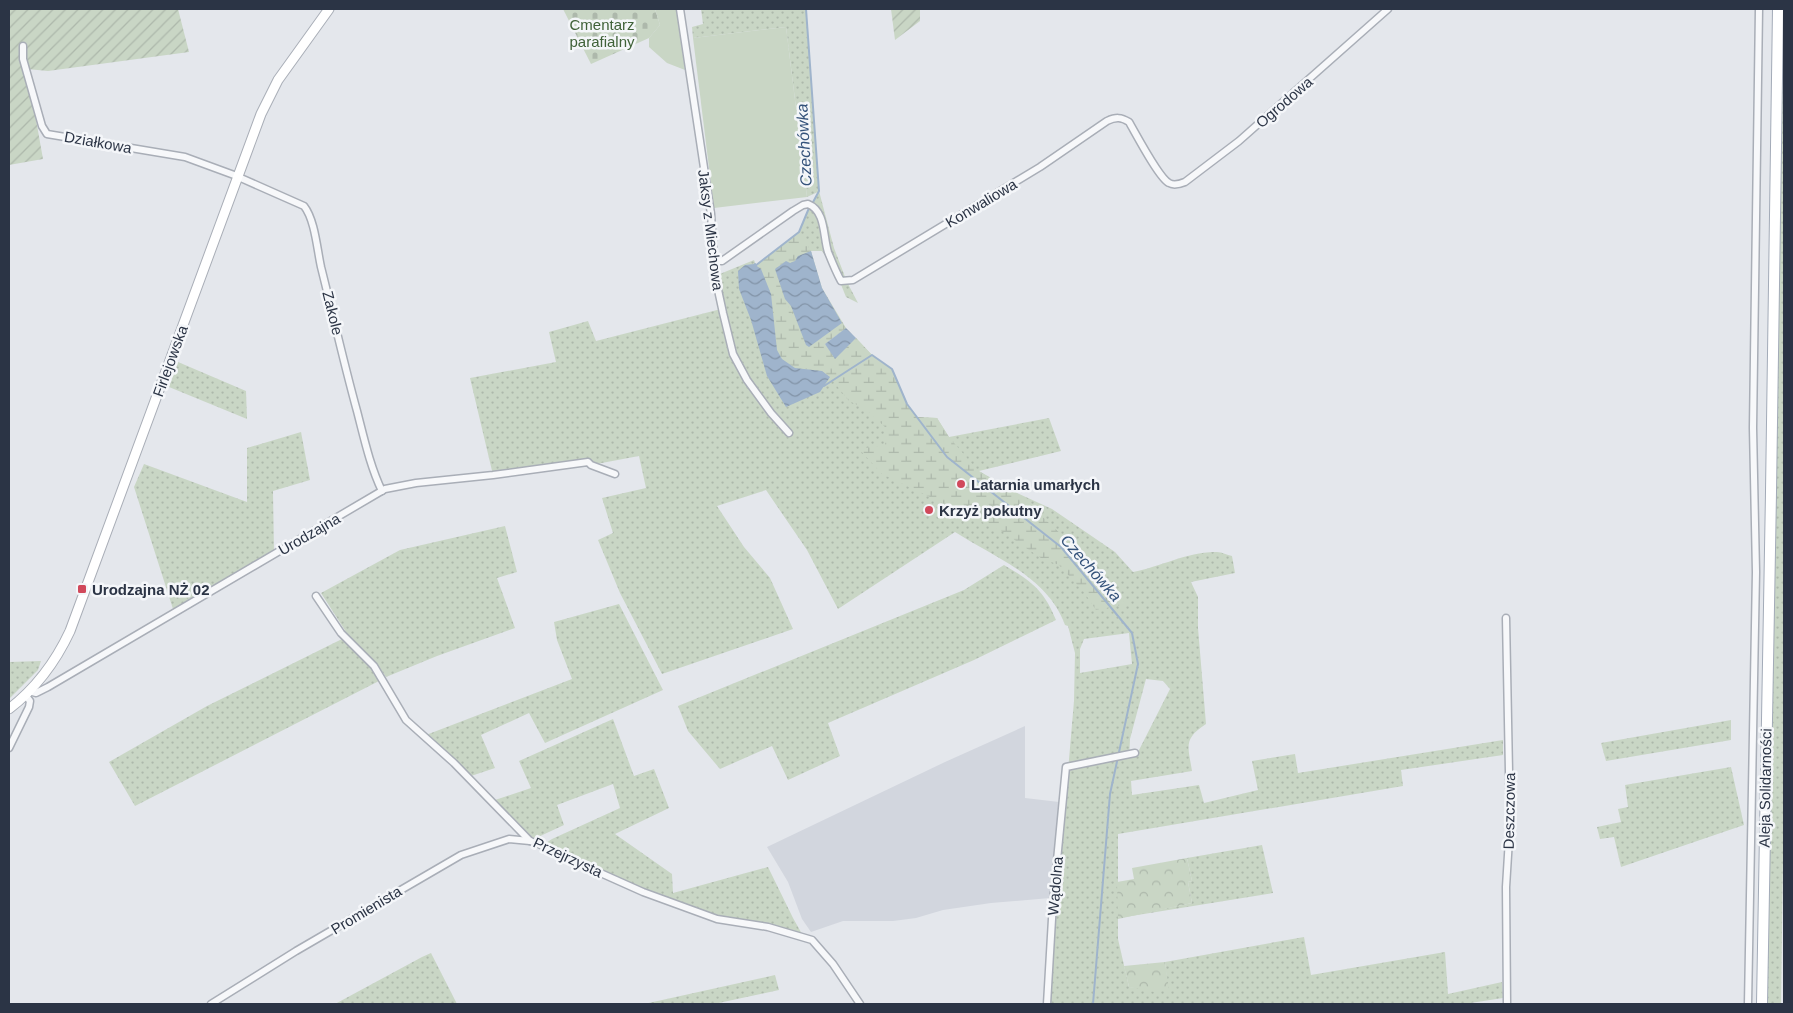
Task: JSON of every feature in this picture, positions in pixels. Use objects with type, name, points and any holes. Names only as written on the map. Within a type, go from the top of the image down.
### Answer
[{"type":"main road","name":"Aleja Solidarności","points":[[1762,1004],[1773,428],[1778,9]]},
{"type":"street","name":"Firlejowska","points":[[9,710],[27,693],[57,654],[76,617],[237,176],[270,92],[329,9]]},
{"type":"street","name":"Jaksy z Miechowa","points":[[680,9],[711,214],[715,276],[722,313],[733,354],[755,393],[789,432]]},
{"type":"street","name":"Ogrodowa","points":[[1118,118],[1129,122],[1164,179],[1173,185],[1185,182],[1239,142],[1388,9]]},
{"type":"street","points":[[1748,1004],[1756,572],[1754,428],[1759,9]]},
{"type":"street","name":"Działkowa","points":[[23,46],[23,59],[42,126],[47,134],[185,157],[237,176]]},
{"type":"street","name":"Konwaliowa","points":[[715,262],[722,261],[803,205],[808,204],[817,210],[821,218],[828,251],[841,281],[853,280],[1040,167],[1108,121],[1118,118]]},
{"type":"street","name":"Zakole","points":[[237,176],[304,206],[308,210],[364,437],[382,491]]},
{"type":"street","name":"Urodzajna","points":[[27,693],[36,693],[48,687],[382,491],[416,483],[588,462],[591,465],[615,474]]},
{"type":"street","name":"Przejrzysta","points":[[316,596],[341,633],[374,666],[406,720],[454,763],[530,840],[643,892],[717,919],[768,927],[812,940],[833,964],[860,1004]]},
{"type":"street","name":"Deszczowa","points":[[1506,618],[1510,822],[1506,887],[1507,1004]]},
{"type":"street","points":[[9,748],[29,708],[30,701],[27,693]]},
{"type":"street","name":"Wądolna","points":[[1047,1004],[1053,902],[1066,767],[1135,753]]},
{"type":"street","name":"Promienista","points":[[211,1004],[461,855],[509,839],[530,840]]},
{"type":"shaded area","points":[[1025,726],[1025,798],[1059,802],[1050,898],[991,903],[943,910],[916,918],[893,921],[843,921],[811,932],[802,919],[788,882],[767,847]]},
{"type":"green space","points":[[9,9],[178,9],[189,52],[48,71],[27,69],[43,159],[9,165]]},
{"type":"green space","name":"Cmentarz parafialny","points":[[563,9],[655,9],[660,25],[649,38],[591,64]]},
{"type":"green space","points":[[655,9],[676,9],[685,70],[667,63],[649,47],[649,38],[660,25]]},
{"type":"green space","points":[[701,9],[806,9],[819,191],[834,248],[847,282],[858,303],[846,297],[836,272],[822,251],[811,251],[822,288],[846,328],[825,344],[835,358],[856,338],[872,355],[892,369],[907,404],[917,417],[937,418],[949,437],[1049,418],[1061,451],[979,471],[1017,493],[1052,509],[1115,552],[1133,572],[1206,552],[1221,552],[1232,556],[1235,573],[1191,582],[1198,597],[1198,628],[1206,724],[1190,739],[1189,755],[1192,771],[1131,781],[1132,795],[1199,785],[1204,803],[1258,790],[1252,761],[1295,754],[1298,773],[1503,740],[1503,755],[1401,770],[1403,786],[1118,834],[1118,939],[1129,987],[1168,990],[1165,962],[1304,937],[1311,975],[1445,952],[1448,994],[1502,982],[1503,998],[1464,1004],[1048,1004],[1074,701],[1075,653],[1068,626],[1065,625],[1057,608],[1033,581],[955,532],[838,609],[807,550],[766,490],[717,506],[744,547],[770,578],[793,629],[662,674],[620,593],[598,540],[613,533],[602,498],[646,488],[639,456],[591,465],[493,475],[470,378],[556,362],[549,332],[588,321],[596,341],[721,309],[715,276],[754,260],[756,265],[799,232],[818,192],[807,197],[786,27],[693,38],[692,27],[703,24]],"holes":[[[1129,633],[1132,664],[1080,673],[1080,649],[1084,639]],[[1146,679],[1163,681],[1170,689],[1137,754],[1129,758],[1130,739]]]},
{"type":"green space","points":[[891,9],[920,9],[920,21],[895,40]]},
{"type":"green space","points":[[1782,9],[1784,9],[1784,784],[1781,1004],[1766,1004]]},
{"type":"green space","points":[[786,27],[807,197],[714,208],[693,38]]},
{"type":"green space","points":[[799,232],[811,251],[798,256],[795,261],[790,263],[786,261],[775,269],[785,300],[809,346],[842,323],[846,328],[825,344],[835,358],[856,338],[872,355],[892,369],[907,404],[917,417],[937,418],[949,437],[978,471],[1017,493],[1081,553],[1126,604],[1096,610],[1084,592],[1059,565],[1041,558],[1003,532],[882,474],[859,449],[885,445],[886,428],[866,409],[849,401],[830,377],[822,371],[795,368],[782,359],[777,350],[755,266]]},
{"type":"green space","points":[[178,362],[246,391],[247,419],[169,387]]},
{"type":"green space","points":[[301,432],[310,480],[273,491],[274,553],[173,609],[134,487],[144,464],[247,502],[247,448]]},
{"type":"green space","points":[[505,526],[517,572],[497,578],[515,628],[437,656],[386,677],[377,664],[348,635],[321,593],[400,550]]},
{"type":"green space","points":[[1004,565],[1036,587],[1047,601],[1056,620],[974,660],[828,723],[840,756],[788,780],[772,746],[720,769],[688,731],[678,706],[964,590]]},
{"type":"green space","points":[[619,604],[663,690],[545,743],[529,713],[481,735],[495,768],[471,776],[426,735],[572,679],[557,640],[554,622]]},
{"type":"green space","points":[[342,639],[373,670],[379,681],[135,806],[109,762],[207,706]]},
{"type":"green space","points":[[41,661],[38,670],[9,699],[9,662]]},
{"type":"green space","points":[[613,719],[634,776],[654,769],[669,808],[615,834],[672,874],[673,893],[768,867],[802,934],[766,924],[716,915],[643,889],[559,851],[546,843],[620,808],[613,784],[557,805],[564,825],[536,838],[529,837],[495,800],[531,788],[519,761]]},
{"type":"green space","points":[[1731,720],[1731,740],[1606,761],[1601,743]]},
{"type":"green space","points":[[1731,767],[1744,825],[1621,867],[1614,837],[1600,839],[1597,827],[1621,822],[1618,809],[1628,807],[1625,785]]},
{"type":"green space","points":[[1262,845],[1273,893],[1119,918],[1192,903],[1188,882],[1192,881],[1187,858]]},
{"type":"green space","points":[[1187,858],[1192,881],[1188,882],[1192,903],[1118,919],[1117,882],[1134,879],[1132,868]]},
{"type":"green space","points":[[431,953],[457,1004],[335,1004],[422,957]]},
{"type":"green space","points":[[1165,962],[1169,990],[1155,992],[1129,987],[1124,966]]},
{"type":"green space","points":[[775,975],[779,990],[714,1004],[644,1004]]},
{"type":"water","points":[[811,251],[822,288],[842,323],[809,347],[806,345],[791,306],[785,299],[775,269],[786,261],[790,263],[795,261],[798,256]]},
{"type":"water","points":[[754,264],[761,269],[771,294],[777,350],[782,359],[795,368],[822,371],[830,377],[820,392],[786,407],[767,376],[751,320],[739,289],[738,271],[745,265]]},
{"type":"water","points":[[846,328],[856,338],[835,359],[825,344]]},
{"type":"waterway","name":"Czechówka","points":[[806,9],[819,191],[812,204]]},
{"type":"waterway","name":"Czechówka","points":[[755,264],[755,266],[799,232],[809,208]]},
{"type":"waterway","name":"Czechówka","points":[[822,386],[872,355],[892,369],[907,404],[947,457],[1061,547],[1132,633],[1138,664],[1110,794],[1093,1004]]},
{"type":"place","name":"Latarnia umarłych","points":[[961,484]]},
{"type":"place","name":"Krzyż pokutny","points":[[929,510]]},
{"type":"place","name":"Urodzajna NŻ 02","points":[[82,589]]}]
